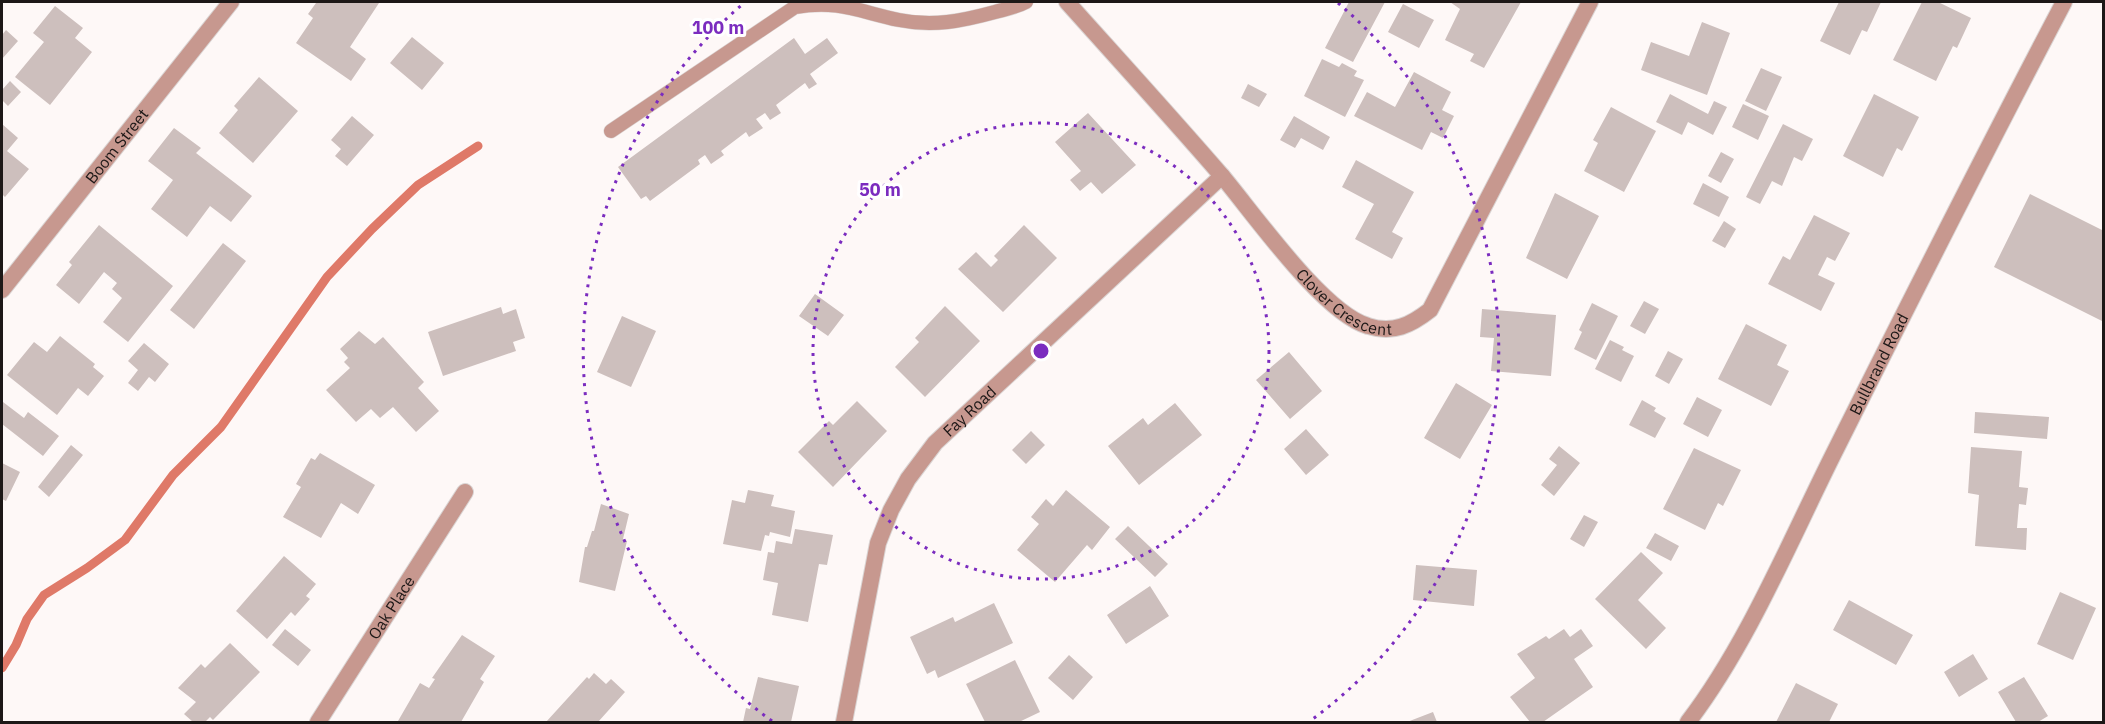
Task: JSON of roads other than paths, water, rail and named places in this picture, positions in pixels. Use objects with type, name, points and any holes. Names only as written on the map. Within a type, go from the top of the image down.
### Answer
[{"type":"street","name":"Clover Crescent","points":[[1067,2],[1222,176],[1325,299],[1366,326],[1388,330],[1412,324],[1430,310],[1590,2]]},
{"type":"street","name":"Bullbrand Road","points":[[1688,723],[1714,689],[1754,613],[1968,185],[2064,2]]},
{"type":"street","name":"Boom Street","points":[[2,290],[226,3]]},
{"type":"street","name":"Fay Road","points":[[844,723],[878,543],[891,510],[908,479],[935,443],[1222,176]]},
{"type":"street","name":"Oak Place","points":[[318,723],[465,492]]},
{"type":"lane","points":[[610,130],[795,7],[816,2],[841,3],[899,20],[935,24],[967,20],[1026,2]]},
{"type":"waterway","points":[[2,668],[16,645],[27,619],[44,595],[87,568],[125,540],[173,475],[221,427],[327,277],[418,185],[478,146]]}]
